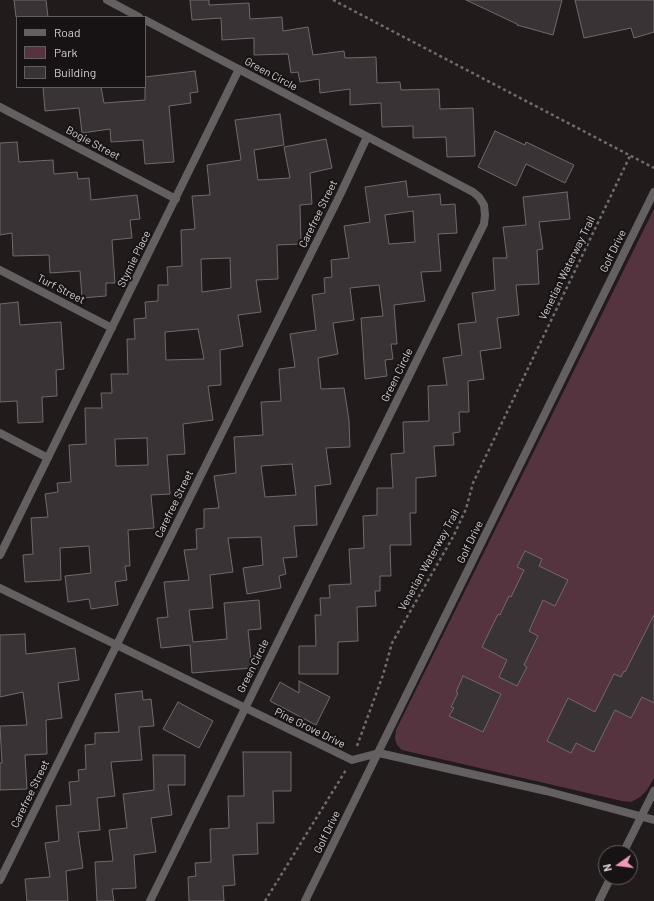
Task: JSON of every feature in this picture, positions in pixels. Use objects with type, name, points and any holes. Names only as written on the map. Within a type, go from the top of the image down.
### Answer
[{"type":"street","points":[[107,0],[137,16]]},
{"type":"street","name":"Green Circle","points":[[146,21],[473,192],[480,197],[484,205],[485,215],[484,224],[150,901]]},
{"type":"street","name":"Stymie Place","points":[[0,555],[239,69]]},
{"type":"street","name":"Bogie Street","points":[[0,107],[176,199]]},
{"type":"street","name":"Carefree Street","points":[[0,880],[367,137]]},
{"type":"street","name":"Golf Drive","points":[[305,901],[654,192]]},
{"type":"street","name":"Turf Street","points":[[0,270],[112,328]]},
{"type":"street","points":[[0,433],[48,458]]},
{"type":"street","name":"Pine Grove Drive","points":[[0,588],[352,760],[379,753],[546,791],[654,820]]},
{"type":"street","points":[[627,845],[654,791]]},
{"type":"street","points":[[599,901],[607,885]]},
{"type":"path","points":[[333,0],[654,168]]},
{"type":"path","name":"Venetian Waterway Trail","points":[[265,901],[352,760],[383,675],[392,643],[453,537],[466,510],[473,483],[630,156]]},
{"type":"green space","points":[[654,209],[654,778],[647,790],[640,797],[631,802],[622,801],[402,750],[397,745],[395,739],[396,730]]},
{"type":"building","points":[[14,0],[46,0],[48,16],[16,17]]},
{"type":"building","points":[[190,0],[209,0],[209,5],[249,3],[250,19],[282,17],[283,31],[308,27],[313,55],[344,51],[345,58],[376,57],[377,83],[400,82],[401,90],[439,89],[440,109],[473,108],[475,156],[447,157],[446,137],[413,138],[413,126],[382,127],[381,103],[350,105],[350,89],[320,93],[319,79],[300,82],[298,72],[291,73],[288,54],[254,55],[254,38],[222,40],[221,18],[192,20]]},
{"type":"building","points":[[466,0],[562,0],[553,35],[517,25]]},
{"type":"building","points":[[575,0],[654,0],[654,32],[634,38],[631,28],[584,38]]},
{"type":"building","points":[[195,71],[198,92],[190,93],[191,103],[169,106],[174,162],[145,164],[143,140],[111,142],[110,129],[82,133],[79,108],[45,111],[43,88],[101,88],[104,103],[145,100],[146,77]]},
{"type":"building","points":[[280,114],[284,145],[254,150],[258,180],[290,178],[284,147],[326,139],[332,168],[310,173],[312,204],[300,205],[301,244],[277,245],[278,279],[256,280],[261,312],[238,315],[243,346],[220,350],[221,385],[208,386],[213,420],[183,424],[185,454],[167,455],[170,494],[151,495],[154,528],[128,530],[130,566],[125,566],[127,580],[115,582],[118,605],[91,609],[89,599],[68,602],[65,576],[91,573],[89,546],[60,548],[61,580],[25,582],[23,555],[33,554],[31,518],[48,517],[45,494],[58,492],[57,483],[71,482],[69,445],[86,444],[85,408],[102,408],[101,393],[112,393],[111,374],[128,374],[127,339],[135,339],[134,319],[146,318],[145,302],[158,301],[158,285],[168,285],[167,267],[182,266],[181,230],[195,229],[192,196],[210,195],[207,165],[241,160],[235,120]],"holes":[[[230,258],[231,288],[202,292],[201,259]],[[198,329],[204,359],[166,360],[165,332]],[[147,438],[148,465],[116,466],[115,439]]]},
{"type":"building","points":[[495,131],[525,145],[526,142],[574,165],[565,183],[526,164],[516,186],[478,167]]},
{"type":"building","points":[[17,142],[19,162],[53,160],[54,174],[77,172],[78,179],[89,178],[91,200],[137,195],[140,219],[130,220],[132,238],[112,240],[115,283],[106,283],[106,296],[82,298],[80,271],[50,273],[49,255],[13,256],[12,233],[0,235],[0,143]]},
{"type":"building","points":[[406,181],[408,197],[440,194],[441,205],[455,204],[457,233],[438,234],[441,271],[421,272],[425,301],[394,305],[397,344],[391,344],[393,359],[385,360],[387,376],[365,379],[361,318],[383,316],[379,285],[350,288],[354,320],[333,323],[338,354],[318,358],[321,389],[344,388],[349,420],[350,447],[326,448],[331,484],[315,486],[317,525],[294,526],[297,557],[283,558],[286,574],[279,576],[281,588],[247,594],[243,568],[263,565],[261,537],[228,538],[233,572],[210,575],[213,608],[189,610],[193,642],[227,639],[224,603],[259,600],[261,629],[248,630],[252,668],[192,673],[190,645],[161,648],[157,618],[168,617],[164,582],[189,580],[184,550],[197,549],[196,529],[204,528],[204,509],[219,508],[214,476],[236,473],[234,437],[263,435],[261,402],[281,401],[279,369],[295,367],[290,334],[316,330],[312,295],[325,293],[324,278],[332,277],[331,260],[349,258],[344,226],[370,222],[365,187]],"holes":[[[413,211],[415,242],[389,244],[385,215]],[[292,464],[296,495],[265,497],[261,466]]]},
{"type":"building","points":[[567,192],[570,219],[539,222],[543,249],[537,250],[539,284],[516,285],[519,315],[497,318],[501,348],[480,351],[484,379],[468,381],[469,412],[459,412],[460,432],[453,433],[454,445],[434,446],[436,476],[416,478],[416,513],[410,513],[411,545],[390,545],[391,576],[380,576],[380,591],[375,591],[376,606],[357,607],[358,641],[338,642],[338,674],[299,674],[299,646],[316,646],[315,615],[321,615],[320,598],[330,598],[329,585],[351,584],[349,549],[364,548],[363,516],[377,515],[377,488],[393,488],[391,454],[404,453],[403,422],[429,421],[428,386],[447,385],[443,358],[462,355],[458,324],[476,322],[472,293],[495,290],[493,258],[507,258],[503,227],[526,225],[523,197]]},
{"type":"building","points":[[18,302],[20,325],[61,322],[64,369],[56,370],[57,396],[42,397],[43,422],[18,423],[17,401],[0,402],[0,304]]},
{"type":"building","points":[[525,551],[542,559],[539,566],[568,580],[555,606],[543,600],[529,631],[538,636],[524,665],[527,667],[517,686],[499,677],[507,660],[482,647],[498,614],[500,615],[509,596],[511,597],[524,570],[517,567]]},
{"type":"building","points":[[654,615],[654,703],[642,697],[631,718],[615,710],[594,752],[576,743],[571,753],[547,741],[568,698],[595,712],[614,674],[621,677],[624,671],[625,672]]},
{"type":"building","points":[[25,634],[26,654],[75,648],[79,680],[58,683],[62,718],[46,720],[47,754],[25,755],[27,789],[0,790],[0,763],[2,763],[0,726],[27,725],[23,692],[0,697],[0,635]]},
{"type":"building","points":[[463,676],[501,694],[483,732],[449,716],[454,708],[451,707],[458,693],[456,692]]},
{"type":"building","points":[[299,681],[330,697],[316,725],[270,701],[280,682],[299,693]]},
{"type":"building","points":[[142,691],[143,700],[151,699],[154,726],[139,727],[142,760],[111,762],[115,796],[97,798],[100,830],[78,832],[83,868],[66,871],[68,901],[27,901],[25,879],[50,877],[45,843],[59,841],[56,806],[71,805],[69,782],[79,781],[78,770],[86,769],[85,745],[95,744],[95,733],[119,732],[115,694]]},
{"type":"building","points":[[178,702],[213,721],[199,748],[163,729]]},
{"type":"building","points":[[243,752],[291,752],[291,791],[273,791],[274,823],[257,823],[258,854],[233,855],[235,885],[223,886],[224,901],[189,901],[188,877],[196,876],[195,863],[211,862],[210,829],[229,828],[228,796],[244,796]]},
{"type":"building","points":[[153,755],[185,755],[185,785],[168,785],[172,815],[151,818],[156,852],[134,855],[136,888],[112,889],[114,901],[97,901],[95,862],[113,861],[109,830],[127,828],[123,794],[154,790]]}]
